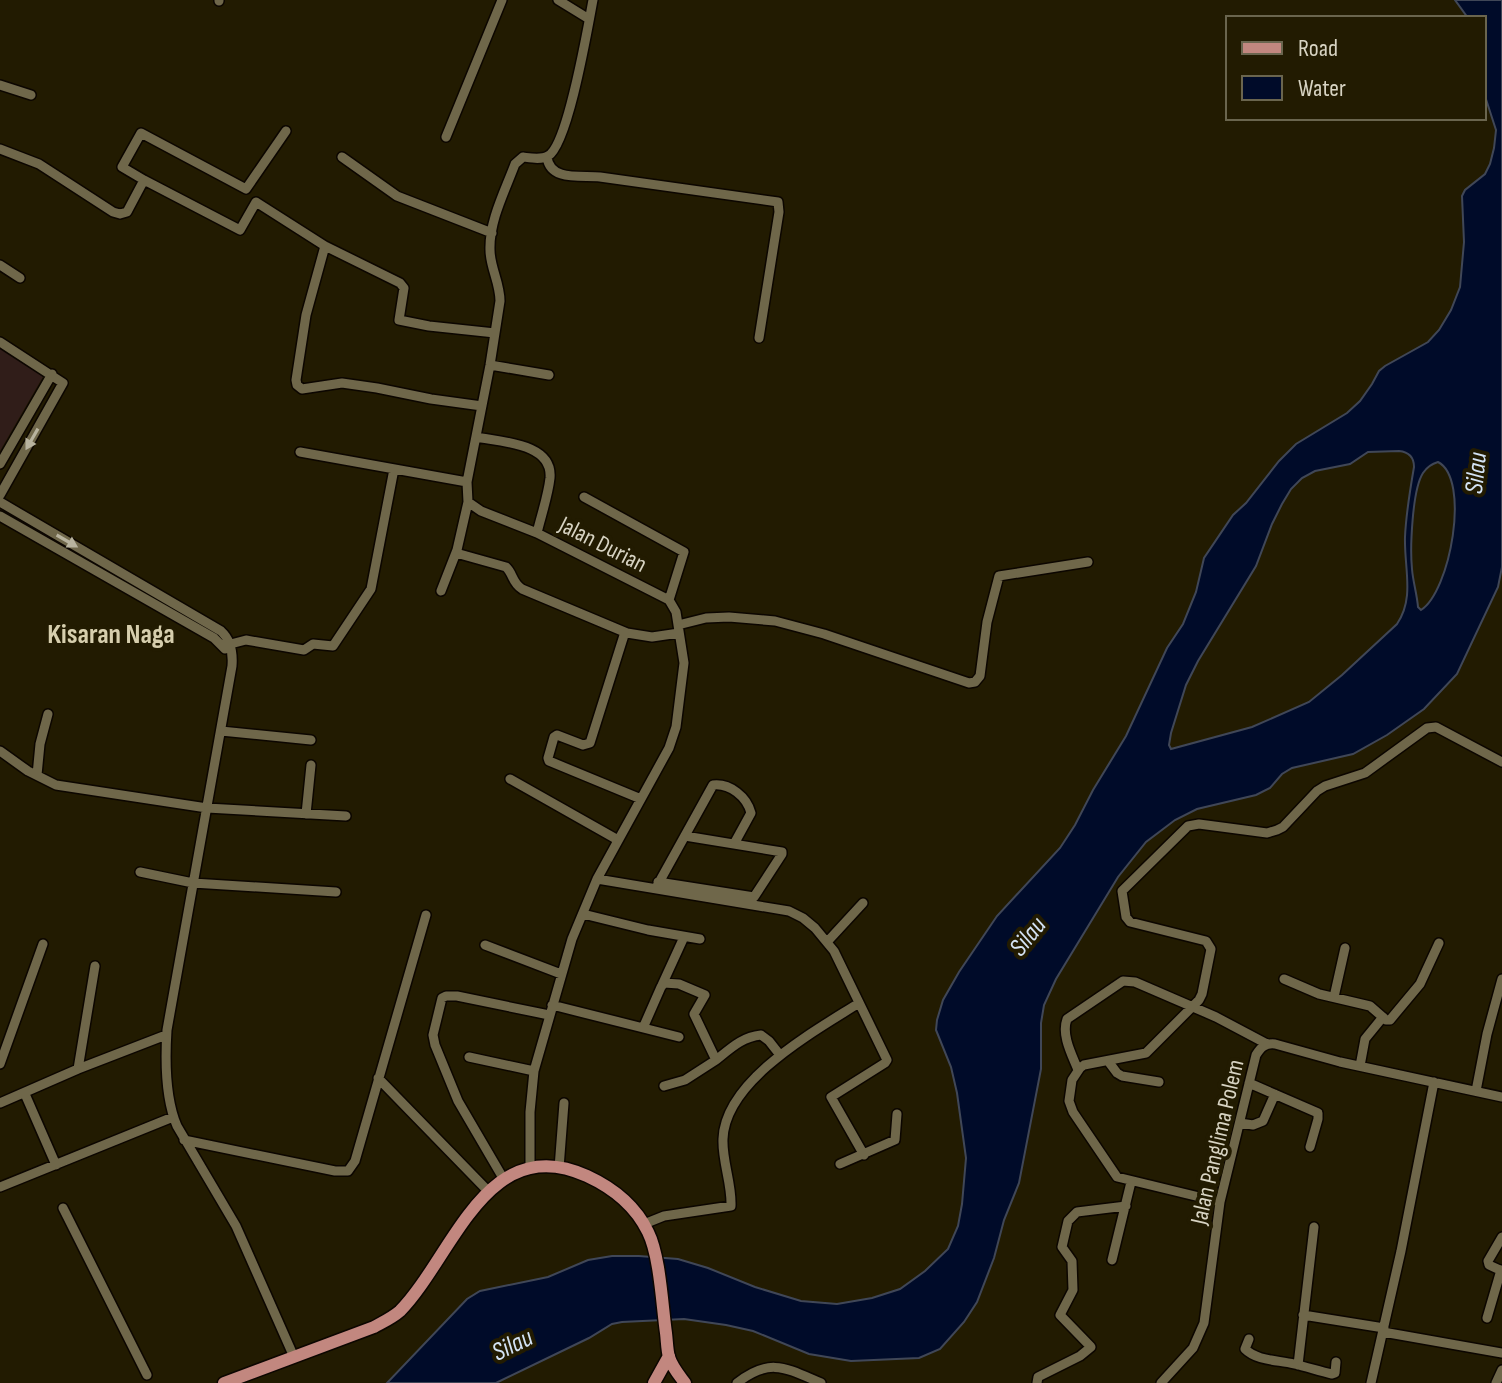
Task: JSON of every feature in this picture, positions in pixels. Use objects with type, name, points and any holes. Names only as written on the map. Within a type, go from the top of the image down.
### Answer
[{"type":"main road","points":[[224,1383],[374,1327],[394,1316],[410,1299],[488,1191],[503,1178],[530,1169],[559,1168],[599,1182],[630,1205],[644,1224],[654,1243],[669,1356],[685,1383]]},
{"type":"main road","points":[[654,1383],[669,1356]]},
{"type":"street","points":[[446,137],[502,0]]},
{"type":"street","points":[[558,0],[589,19]]},
{"type":"street","points":[[441,591],[456,553],[468,502],[467,482],[495,333],[500,293],[490,254],[492,233],[515,164],[523,157],[540,159],[553,152],[567,119],[593,0]]},
{"type":"street","points":[[0,85],[31,95]]},
{"type":"street","points":[[246,189],[286,131]]},
{"type":"street","points":[[141,133],[259,197],[240,230],[144,180],[122,167],[141,133]]},
{"type":"street","points":[[0,149],[39,164],[120,214],[127,212],[144,180]]},
{"type":"street","points":[[342,157],[397,196],[492,233]]},
{"type":"street","points":[[547,157],[552,169],[567,176],[600,177],[778,202],[759,338]]},
{"type":"street","points":[[256,202],[325,246],[402,285],[399,320],[495,333]]},
{"type":"street","points":[[325,246],[306,315],[297,385],[302,389],[342,383],[482,406]]},
{"type":"street","points":[[0,265],[20,278]]},
{"type":"street","points":[[0,342],[63,381],[0,495]]},
{"type":"street","points":[[490,365],[549,375]]},
{"type":"street","points":[[0,464],[52,374]]},
{"type":"street","points":[[476,437],[523,447],[546,460],[550,480],[537,533]]},
{"type":"street","points":[[300,452],[467,482]]},
{"type":"street","points":[[226,645],[246,640],[304,650],[313,644],[333,646],[371,589],[394,469]]},
{"type":"street","points":[[530,1169],[534,1071],[550,1010],[572,939],[597,879],[669,748],[676,727],[684,663],[676,612],[669,600],[684,552],[584,497]]},
{"type":"street","points":[[0,502],[221,631],[228,638],[226,645]]},
{"type":"street","name":"Jalan Durian","points":[[468,502],[669,600]]},
{"type":"street","points":[[0,516],[226,645],[233,662],[166,1035],[169,1090],[173,1117],[236,1226],[294,1357]]},
{"type":"street","points":[[456,553],[506,567],[522,589],[625,632],[652,637],[706,618],[775,621],[824,634],[969,683],[980,676],[987,622],[999,576],[1088,562]]},
{"type":"street","points":[[625,632],[590,743],[583,745],[557,735],[548,758],[641,799]]},
{"type":"street","points":[[37,775],[40,744],[48,714]]},
{"type":"street","points":[[1220,1202],[1117,1177],[1071,1107],[1069,1093],[1078,1070],[1084,1065],[1146,1053],[1202,994],[1211,946],[1206,941],[1130,922],[1126,917],[1124,890],[1188,826],[1199,824],[1267,833],[1277,830],[1317,791],[1365,773],[1427,728],[1436,727],[1502,762]]},
{"type":"street","points":[[221,731],[311,740]]},
{"type":"street","points":[[0,751],[56,785],[207,808],[346,816]]},
{"type":"street","points":[[306,814],[311,765]]},
{"type":"street","points":[[510,779],[618,840]]},
{"type":"street","points":[[657,886],[713,785],[730,787],[751,809],[734,844]]},
{"type":"street","points":[[597,879],[754,897],[782,853],[685,836]]},
{"type":"street","points":[[140,872],[193,883],[336,892]]},
{"type":"street","points":[[657,886],[789,911],[815,928],[834,951],[886,1062],[831,1097],[864,1155]]},
{"type":"street","points":[[827,942],[863,903]]},
{"type":"street","points":[[583,914],[700,939]]},
{"type":"street","points":[[184,1140],[335,1171],[348,1171],[355,1161],[426,915]]},
{"type":"street","points":[[643,1028],[684,937]]},
{"type":"street","points":[[1284,979],[1319,994],[1367,1005],[1386,1020],[1391,1020],[1420,984],[1439,943]]},
{"type":"street","points":[[0,1064],[43,944]]},
{"type":"street","points":[[485,945],[561,974]]},
{"type":"street","points":[[1334,997],[1345,948]]},
{"type":"street","points":[[78,1069],[95,966]]},
{"type":"street","points":[[1476,1091],[1502,979]]},
{"type":"street","points":[[1078,1070],[1065,1032],[1067,1019],[1123,981],[1135,982],[1216,1017],[1267,1044]]},
{"type":"street","points":[[661,987],[664,983],[679,984],[705,995],[694,1014],[716,1060]]},
{"type":"street","points":[[503,1178],[458,1101],[435,1045],[433,1035],[442,998],[457,996],[550,1010],[679,1037]]},
{"type":"street","points":[[644,1224],[664,1216],[731,1206],[722,1138],[727,1115],[743,1091],[780,1055],[859,1003]]},
{"type":"street","points":[[1360,1066],[1365,1039],[1383,1017]]},
{"type":"street","points":[[0,1103],[166,1035]]},
{"type":"street","points":[[664,1086],[685,1080],[749,1036],[761,1035],[780,1055]]},
{"type":"street","name":"Jalan Panglima Polem","points":[[1161,1383],[1193,1348],[1204,1323],[1220,1202],[1256,1055],[1261,1048],[1275,1044],[1502,1097]]},
{"type":"street","points":[[469,1057],[534,1071]]},
{"type":"street","points":[[1108,1061],[1122,1076],[1159,1082]]},
{"type":"street","points":[[378,1078],[488,1191]]},
{"type":"street","points":[[1371,1383],[1434,1082]]},
{"type":"street","points":[[1249,1083],[1318,1113],[1310,1147]]},
{"type":"street","points":[[0,1094],[14,1098]]},
{"type":"street","points":[[25,1094],[56,1165]]},
{"type":"street","points":[[1240,1123],[1253,1125],[1263,1121],[1275,1094]]},
{"type":"street","points":[[559,1168],[564,1103]]},
{"type":"street","points":[[840,1164],[895,1140],[897,1114]]},
{"type":"street","points":[[0,1187],[173,1117]]},
{"type":"street","points":[[1112,1260],[1131,1182]]},
{"type":"street","points":[[1037,1383],[1038,1377],[1080,1356],[1091,1347],[1060,1315],[1073,1290],[1072,1261],[1062,1247],[1068,1221],[1077,1212],[1126,1206]]},
{"type":"street","points":[[63,1208],[147,1375]]},
{"type":"street","points":[[1298,1365],[1314,1227]]},
{"type":"street","points":[[1487,1318],[1502,1270],[1489,1265],[1488,1261],[1502,1237]]},
{"type":"street","points":[[1303,1315],[1502,1353]]},
{"type":"street","points":[[1249,1339],[1245,1349],[1251,1355],[1332,1374],[1335,1373],[1336,1362]]},
{"type":"street","points":[[737,1383],[751,1372],[778,1367],[821,1383]]},
{"type":"street","points":[[1496,1383],[1502,1370]]},
{"type":"shaded area","points":[[0,348],[44,375],[0,451]]},
{"type":"water","name":"Silau","points":[[1455,0],[1502,0],[1502,567],[1498,587],[1457,674],[1424,709],[1353,754],[1292,768],[1270,788],[1256,795],[1197,809],[1175,820],[1146,842],[1118,877],[1056,979],[1044,1005],[1041,1069],[1019,1183],[977,1302],[964,1322],[940,1349],[919,1358],[851,1361],[809,1354],[753,1331],[726,1325],[684,1319],[622,1322],[612,1324],[496,1383],[387,1383],[467,1299],[480,1291],[548,1277],[588,1260],[612,1256],[678,1259],[801,1301],[837,1304],[900,1289],[948,1249],[958,1226],[966,1158],[951,1067],[936,1030],[943,1000],[997,916],[1060,848],[1075,825],[1126,736],[1167,648],[1183,624],[1196,592],[1204,558],[1233,515],[1296,444],[1347,413],[1360,401],[1379,371],[1428,342],[1439,330],[1460,287],[1464,242],[1462,196],[1485,174],[1494,148],[1496,130],[1486,99],[1486,16],[1467,16]],"holes":[[[1368,452],[1406,453],[1413,460],[1414,467],[1405,537],[1406,604],[1397,624],[1309,702],[1252,727],[1171,749],[1171,733],[1186,685],[1256,566],[1272,524],[1291,489],[1315,471],[1350,464]],[[1438,462],[1448,473],[1455,512],[1453,536],[1441,582],[1421,610],[1412,569],[1414,506],[1419,481],[1429,466]]]},
{"type":"district","name":"Kisaran Naga","points":[[111,633]]}]
